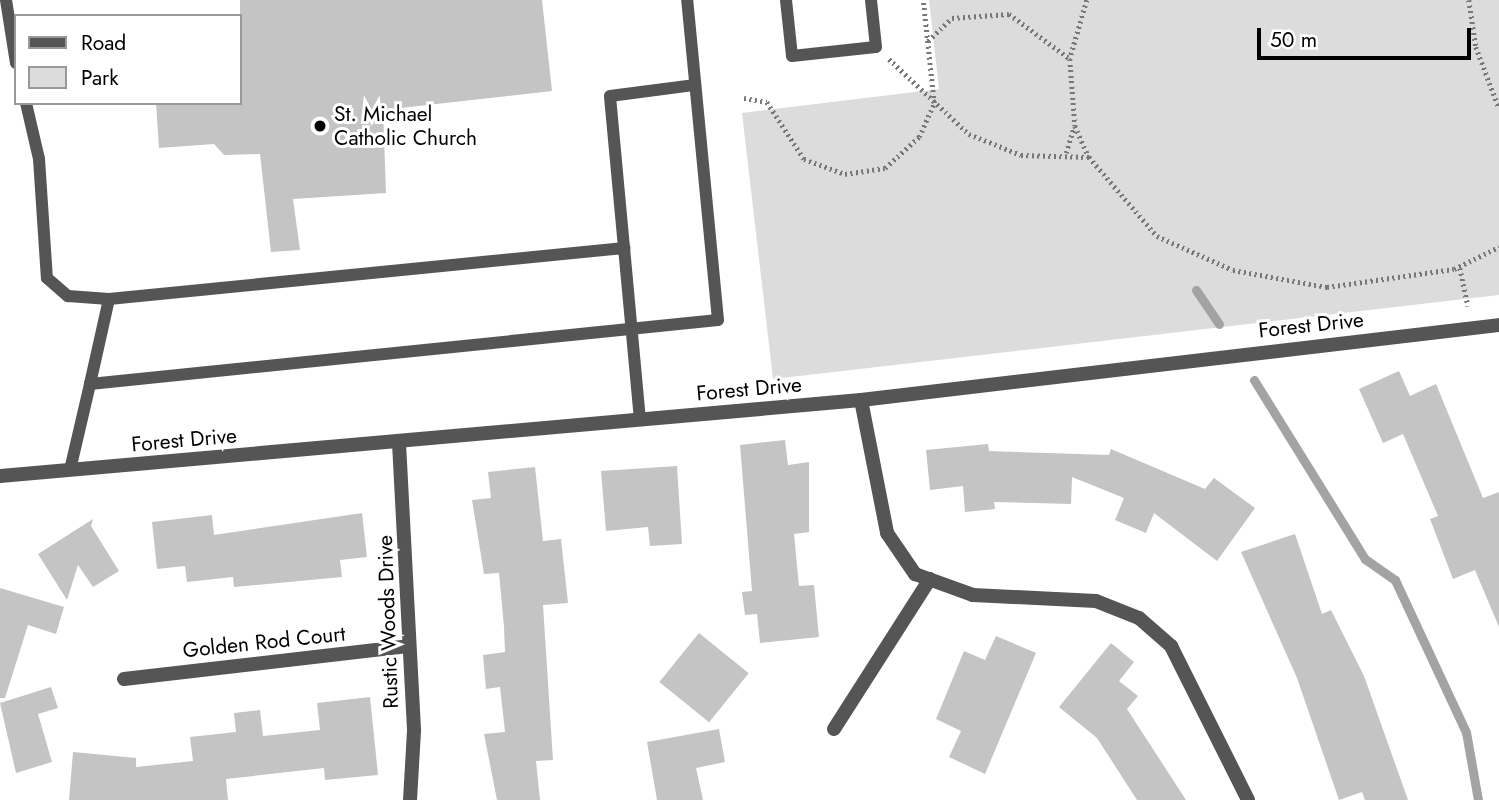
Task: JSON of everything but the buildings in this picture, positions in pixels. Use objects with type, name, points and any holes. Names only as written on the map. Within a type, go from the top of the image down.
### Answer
[{"type":"street","name":"Forest Drive","points":[[0,476],[399,443],[861,400],[1499,325]]},
{"type":"street","points":[[861,400],[887,533],[915,574],[973,595],[1096,601],[1139,618],[1171,646],[1248,800]]},
{"type":"street","name":"Rustic Woods Drive","points":[[399,443],[414,731],[410,800]]},
{"type":"street","points":[[834,729],[930,579]]},
{"type":"street","name":"Golden Rod Court","points":[[124,679],[408,646]]},
{"type":"lane","points":[[6,0],[14,50]]},
{"type":"lane","points":[[90,384],[718,320],[687,0]]},
{"type":"lane","points":[[786,0],[792,56],[876,47],[872,0]]},
{"type":"lane","points":[[640,420],[610,96],[695,85]]},
{"type":"lane","points":[[26,105],[39,159],[47,278],[68,296],[109,299],[624,248]]},
{"type":"lane","points":[[69,470],[109,299]]},
{"type":"path","points":[[744,98],[767,102],[804,159],[865,174],[902,158],[934,103],[923,0]]},
{"type":"path","points":[[1066,153],[1074,126],[1070,59],[1087,0]]},
{"type":"path","points":[[1469,0],[1476,47],[1499,108]]},
{"type":"path","points":[[928,42],[952,18],[1009,14],[1070,59]]},
{"type":"path","points":[[876,47],[969,134],[1021,155],[1066,153],[1089,158]]},
{"type":"path","points":[[1074,126],[1089,158],[1157,236],[1233,270],[1327,287],[1460,268],[1499,247]]},
{"type":"path","points":[[1460,268],[1468,306]]},
{"type":"green space","points":[[929,0],[1499,0],[1499,295],[773,379],[742,113],[939,89]]},
{"type":"waterway","points":[[1196,290],[1219,324]]},
{"type":"waterway","points":[[1254,380],[1365,559],[1395,580],[1466,732],[1478,800]]},
{"type":"place","name":"St. Michael Catholic Church","points":[[320,126]]}]
